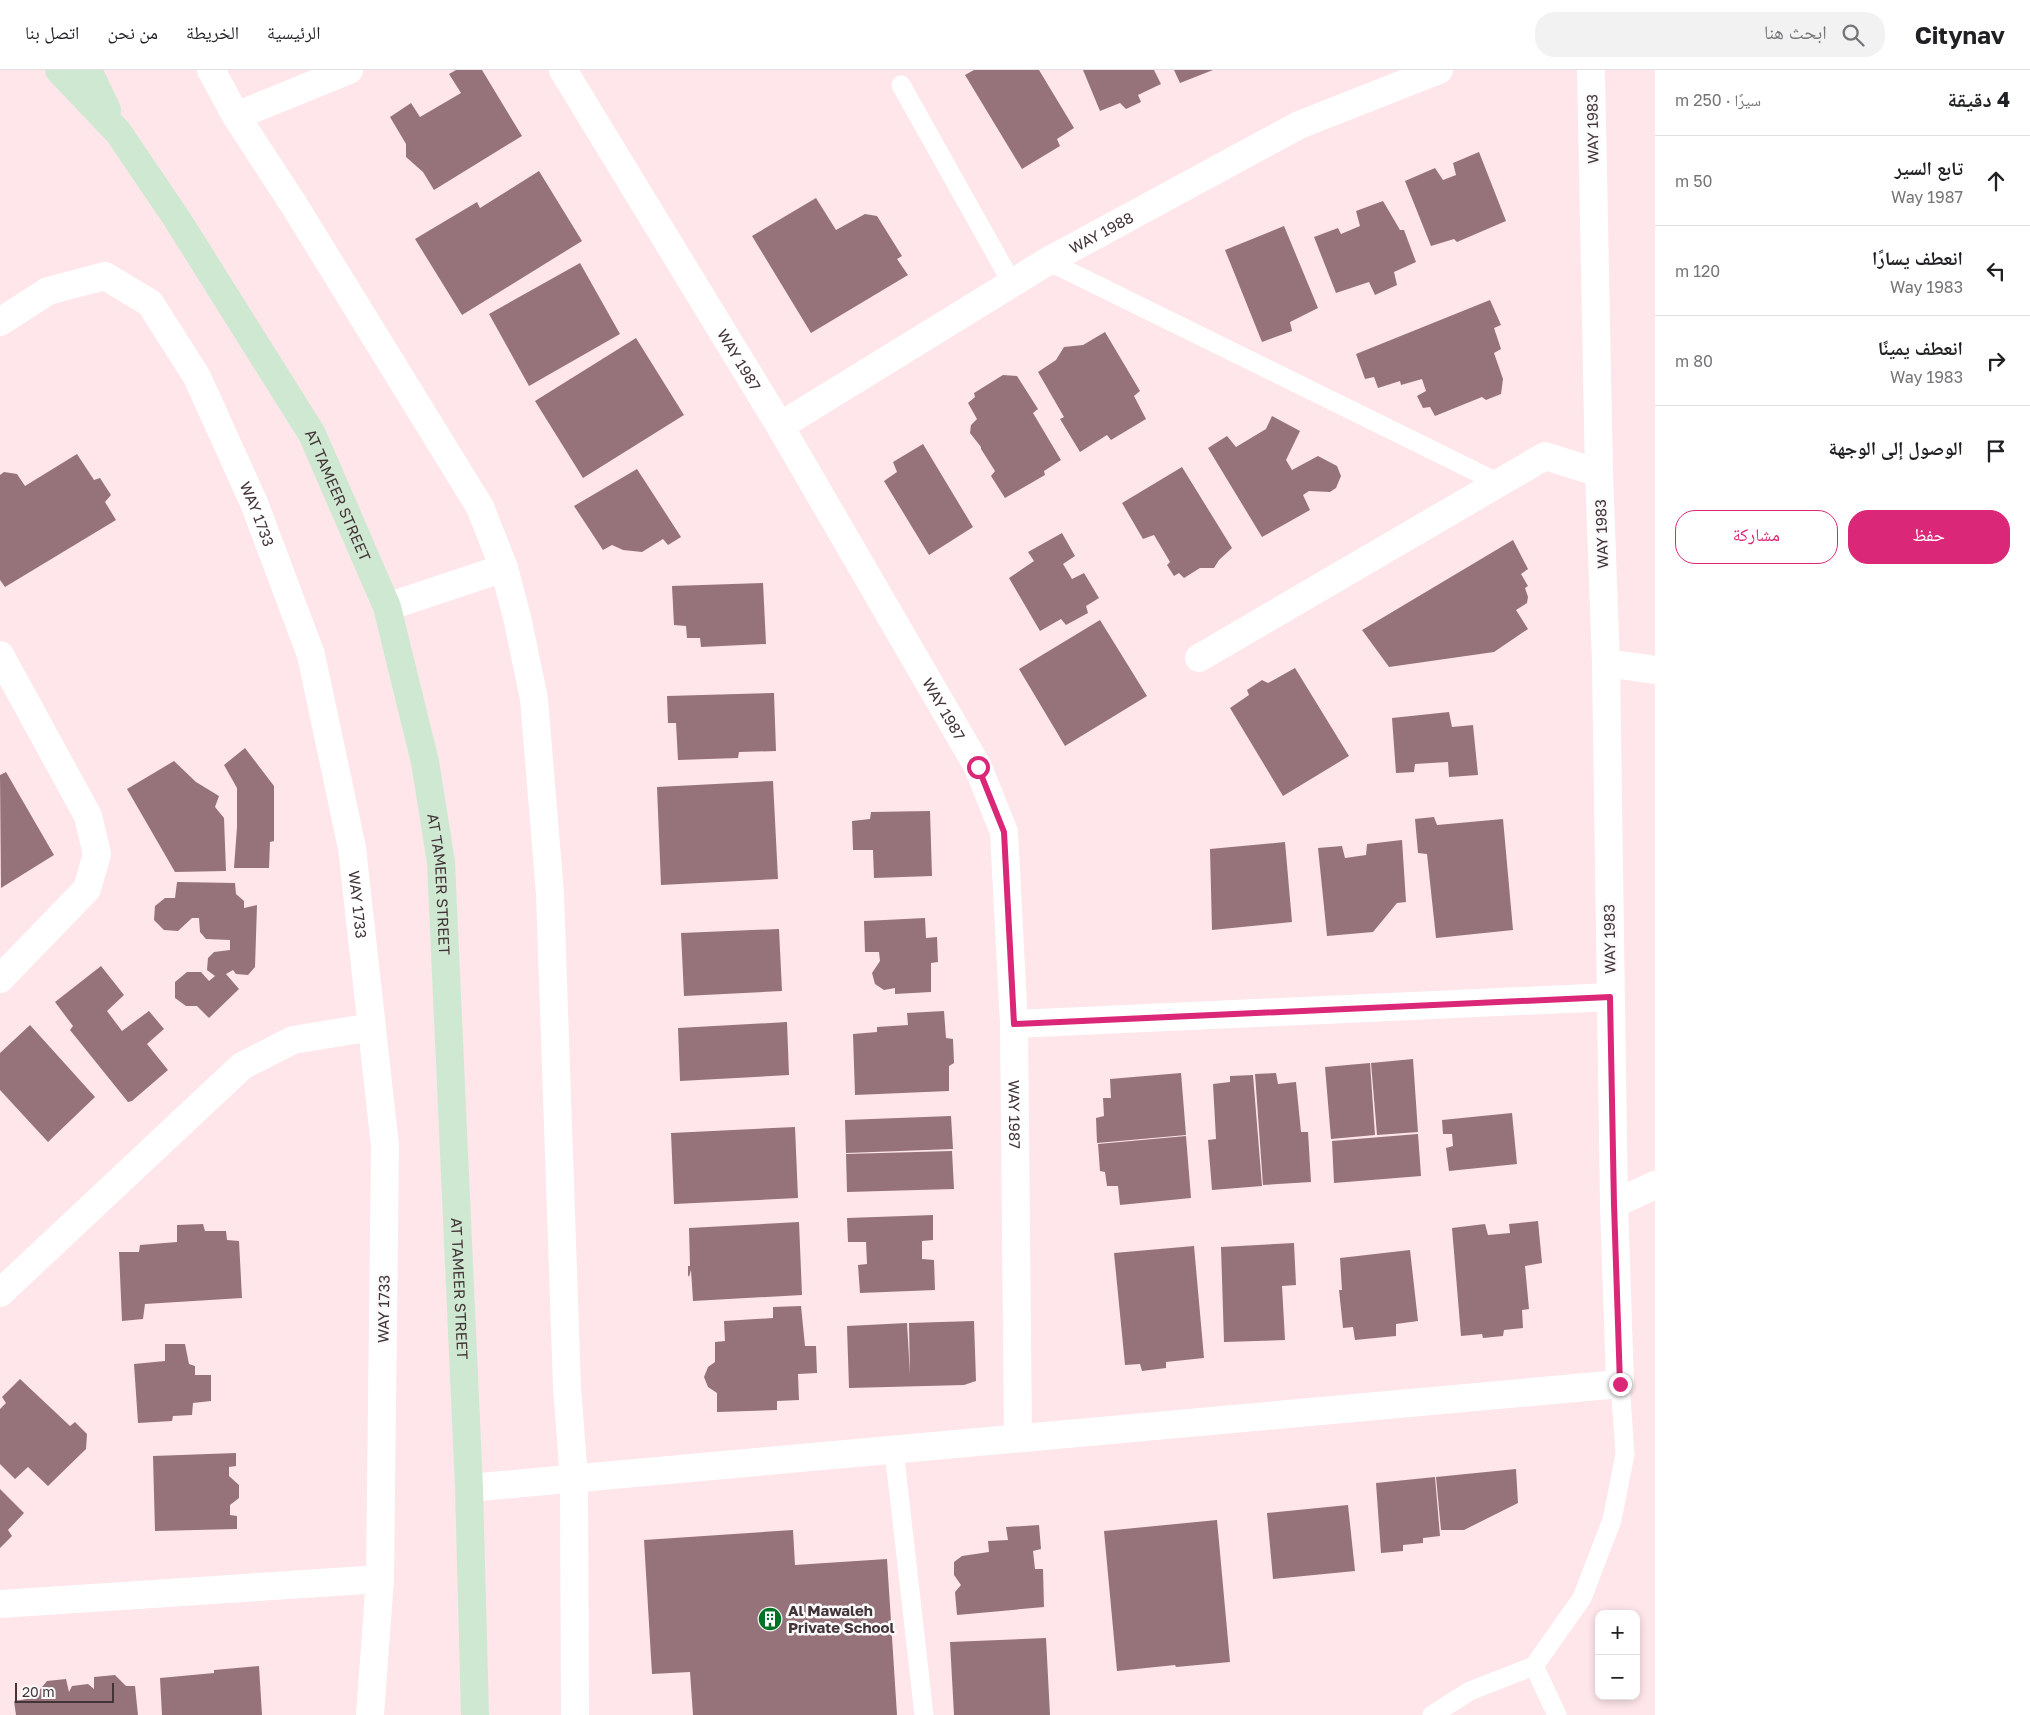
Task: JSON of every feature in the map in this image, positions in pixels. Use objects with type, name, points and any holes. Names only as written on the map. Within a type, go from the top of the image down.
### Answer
[{"type":"main road","name":"AT TAMEER STREET","points":[[59,70],[118,132]]},
{"type":"main road","name":"AT TAMEER STREET","points":[[88,70],[118,132],[177,219],[312,434],[387,607],[426,762],[441,862],[469,1488],[476,1715]]},
{"type":"street","points":[[211,70],[236,116],[294,205],[480,507],[504,568],[517,617],[534,699],[550,894],[567,1387],[574,1479],[575,1715]]},
{"type":"street","points":[[236,116],[348,70]]},
{"type":"street","name":"WAY 1987","points":[[563,70],[780,426],[978,767],[1004,832],[1014,1024],[1018,1438]]},
{"type":"street","name":"WAY 1988","points":[[780,426],[1048,261],[1299,126],[1439,70]]},
{"type":"street","name":"WAY 1983","points":[[1591,70],[1599,472],[1606,663],[1614,1204],[1620,1384]]},
{"type":"street","name":"WAY 1733","points":[[0,322],[48,291],[105,276],[150,303],[197,377],[254,503],[311,655],[352,848],[385,1146],[380,1580],[370,1715]]},
{"type":"street","points":[[1199,658],[1545,456],[1599,472]]},
{"type":"street","points":[[387,607],[504,568]]},
{"type":"street","points":[[0,654],[88,816],[97,854],[87,889],[0,979]]},
{"type":"street","points":[[1606,663],[1655,670]]},
{"type":"street","points":[[1014,1024],[1610,997]]},
{"type":"street","points":[[0,1294],[242,1066],[293,1040],[372,1027]]},
{"type":"street","points":[[1614,1204],[1655,1185]]},
{"type":"street","points":[[469,1488],[1620,1384]]},
{"type":"street","points":[[0,1604],[380,1580]]},
{"type":"lane","points":[[901,86],[1012,283]]},
{"type":"lane","points":[[1048,261],[1499,483]]},
{"type":"lane","points":[[1432,1715],[1470,1691],[1534,1666],[1582,1598],[1612,1520],[1625,1454],[1620,1384]]},
{"type":"lane","points":[[894,1450],[924,1715]]},
{"type":"lane","points":[[1534,1666],[1557,1715]]},
{"type":"building","points":[[456,70],[482,70],[522,136],[434,190],[423,172],[406,157],[406,144],[390,117],[411,103],[420,117],[461,93],[449,74]]},
{"type":"building","points":[[974,70],[1039,70],[1074,128],[1057,139],[1060,146],[1022,169],[965,75]]},
{"type":"building","points":[[1083,70],[1154,70],[1161,84],[1138,95],[1141,102],[1126,109],[1120,103],[1100,111]]},
{"type":"building","points":[[1174,70],[1213,70],[1180,83]]},
{"type":"building","points":[[1479,152],[1506,221],[1457,242],[1454,239],[1431,246],[1405,181],[1435,168],[1443,180],[1456,175],[1453,163]]},
{"type":"building","points":[[539,171],[582,241],[462,315],[415,239],[477,202],[480,208]]},
{"type":"building","points":[[816,198],[836,230],[865,214],[877,216],[902,256],[897,259],[908,275],[811,333],[752,236]]},
{"type":"building","points":[[1383,201],[1400,230],[1404,230],[1416,262],[1394,272],[1397,285],[1375,295],[1369,282],[1336,293],[1314,237],[1338,228],[1341,234],[1360,226],[1356,211]]},
{"type":"building","points":[[1284,226],[1318,308],[1290,322],[1292,331],[1262,342],[1225,250]]},
{"type":"building","points":[[580,263],[620,334],[529,386],[489,314]]},
{"type":"building","points":[[1490,300],[1501,325],[1494,328],[1501,349],[1494,353],[1503,379],[1501,394],[1486,400],[1482,397],[1435,416],[1430,407],[1423,408],[1417,396],[1426,391],[1422,379],[1401,385],[1400,381],[1378,388],[1374,377],[1365,379],[1356,354]]},
{"type":"building","points":[[1105,332],[1140,391],[1134,396],[1146,419],[1111,440],[1107,435],[1080,452],[1060,419],[1064,417],[1038,372],[1056,360],[1064,347],[1083,345]]},
{"type":"building","points":[[636,338],[684,415],[583,478],[535,401]]},
{"type":"building","points":[[1003,375],[1017,376],[1038,409],[1033,413],[1061,460],[1044,471],[1045,475],[1005,498],[991,476],[995,471],[970,433],[971,425],[977,419],[968,403],[975,397],[974,393]]},
{"type":"building","points":[[1272,416],[1300,431],[1286,460],[1292,470],[1318,456],[1337,466],[1341,476],[1336,488],[1330,492],[1309,491],[1303,495],[1310,510],[1262,537],[1208,448],[1227,436],[1236,447],[1266,429]]},
{"type":"building","points":[[923,444],[973,527],[929,555],[884,481],[897,472],[893,462]]},
{"type":"building","points":[[77,454],[94,480],[100,478],[111,495],[105,502],[116,520],[5,587],[0,580],[0,475],[4,472],[17,474],[25,486]]},
{"type":"building","points":[[1182,467],[1232,548],[1219,560],[1214,568],[1200,568],[1184,578],[1179,573],[1174,576],[1167,565],[1170,562],[1154,535],[1143,539],[1122,503]]},
{"type":"building","points":[[637,469],[681,537],[668,545],[663,539],[642,552],[623,550],[612,545],[603,550],[574,506]]},
{"type":"building","points":[[1062,533],[1075,556],[1063,564],[1072,579],[1084,573],[1099,598],[1086,606],[1088,613],[1066,625],[1061,619],[1040,631],[1009,578],[1034,561],[1028,552]]},
{"type":"building","points":[[1513,540],[1528,569],[1521,574],[1528,586],[1525,588],[1528,597],[1527,603],[1516,610],[1528,629],[1494,652],[1389,667],[1362,630]]},
{"type":"building","points":[[763,583],[766,644],[701,647],[700,638],[687,638],[686,626],[674,625],[672,586]]},
{"type":"building","points":[[1100,620],[1147,696],[1065,746],[1019,669]]},
{"type":"building","points":[[1295,668],[1349,756],[1283,796],[1230,708],[1249,695],[1247,690],[1262,680],[1268,683]]},
{"type":"building","points":[[774,693],[776,751],[739,752],[738,758],[678,760],[676,723],[668,723],[667,696]]},
{"type":"building","points":[[1449,712],[1452,727],[1473,725],[1478,775],[1449,777],[1448,762],[1415,764],[1414,772],[1396,773],[1392,718]]},
{"type":"building","points":[[245,748],[274,786],[274,841],[270,842],[269,868],[234,868],[237,788],[224,765]]},
{"type":"building","points":[[174,761],[196,782],[219,796],[215,807],[224,818],[226,871],[175,872],[127,789]]},
{"type":"building","points":[[6,772],[54,855],[1,888],[0,775]]},
{"type":"building","points":[[773,781],[778,879],[661,885],[657,787]]},
{"type":"building","points":[[930,811],[932,876],[874,878],[873,850],[853,850],[852,821],[870,819],[871,812]]},
{"type":"building","points":[[1434,817],[1437,825],[1503,819],[1513,930],[1436,938],[1427,854],[1418,853],[1415,819]]},
{"type":"building","points":[[1402,840],[1406,902],[1397,903],[1373,932],[1327,936],[1318,848],[1342,846],[1345,858],[1366,855],[1367,844]]},
{"type":"building","points":[[1285,842],[1292,922],[1212,930],[1210,849]]},
{"type":"building","points":[[177,882],[235,883],[236,894],[244,901],[244,908],[257,905],[255,967],[248,975],[236,974],[233,970],[226,974],[239,989],[209,1018],[197,1006],[186,1006],[175,998],[175,982],[187,972],[201,972],[209,981],[215,976],[207,970],[208,958],[214,952],[230,950],[230,940],[206,939],[200,932],[199,918],[192,918],[178,931],[164,930],[154,920],[155,906],[165,898],[175,898]]},
{"type":"building","points":[[925,918],[926,938],[937,937],[938,962],[931,963],[931,992],[895,994],[895,988],[884,990],[875,984],[872,973],[880,961],[879,952],[865,952],[864,921]]},
{"type":"building","points":[[779,929],[782,991],[684,996],[681,933]]},
{"type":"building","points":[[101,966],[124,995],[107,1011],[122,1031],[149,1011],[164,1029],[147,1044],[168,1070],[132,1101],[128,1102],[70,1030],[73,1026],[55,1002]]},
{"type":"building","points":[[944,1011],[946,1038],[953,1039],[954,1063],[949,1066],[949,1091],[855,1095],[853,1034],[877,1032],[877,1027],[908,1025],[907,1013]]},
{"type":"building","points":[[787,1022],[789,1075],[680,1081],[678,1028]]},
{"type":"building","points":[[30,1025],[95,1097],[48,1142],[0,1090],[0,1053]]},
{"type":"building","points":[[1413,1059],[1418,1132],[1377,1135],[1371,1063]]},
{"type":"building","points":[[1370,1063],[1375,1135],[1331,1139],[1325,1067]]},
{"type":"building","points":[[1181,1073],[1186,1135],[1097,1143],[1096,1118],[1104,1116],[1103,1098],[1111,1098],[1110,1079]]},
{"type":"building","points":[[1276,1073],[1278,1084],[1296,1082],[1301,1132],[1308,1132],[1311,1182],[1263,1185],[1255,1074]]},
{"type":"building","points":[[1253,1075],[1262,1186],[1212,1190],[1208,1140],[1216,1139],[1213,1084],[1230,1082],[1230,1076]]},
{"type":"building","points":[[1512,1113],[1517,1164],[1449,1171],[1446,1148],[1453,1146],[1452,1134],[1443,1134],[1442,1120]]},
{"type":"building","points":[[951,1116],[953,1149],[846,1153],[845,1120]]},
{"type":"building","points":[[795,1127],[798,1198],[674,1204],[671,1133]]},
{"type":"building","points":[[1418,1134],[1421,1176],[1334,1183],[1332,1141]]},
{"type":"building","points":[[1186,1136],[1191,1198],[1120,1205],[1118,1186],[1107,1186],[1105,1172],[1100,1171],[1098,1144]]},
{"type":"building","points":[[952,1151],[954,1189],[847,1192],[846,1154]]},
{"type":"building","points":[[933,1215],[933,1240],[922,1241],[922,1259],[934,1260],[935,1290],[860,1293],[858,1265],[867,1264],[866,1242],[848,1242],[847,1218]]},
{"type":"building","points":[[1538,1221],[1542,1263],[1525,1266],[1529,1309],[1522,1310],[1523,1328],[1504,1330],[1503,1336],[1483,1338],[1482,1334],[1461,1336],[1452,1228],[1485,1224],[1488,1235],[1510,1233],[1509,1224]]},
{"type":"building","points":[[799,1222],[802,1295],[693,1301],[691,1270],[689,1277],[688,1275],[688,1266],[690,1266],[689,1228]]},
{"type":"building","points":[[203,1224],[205,1231],[226,1231],[227,1240],[239,1241],[242,1298],[145,1304],[143,1319],[122,1321],[119,1252],[139,1252],[140,1245],[177,1242],[177,1225]]},
{"type":"building","points":[[1294,1243],[1296,1285],[1282,1286],[1285,1340],[1224,1342],[1221,1247]]},
{"type":"building","points":[[1194,1246],[1204,1358],[1166,1362],[1166,1368],[1142,1371],[1140,1364],[1125,1365],[1114,1253]]},
{"type":"building","points":[[1410,1250],[1418,1321],[1396,1324],[1396,1336],[1355,1340],[1353,1327],[1343,1328],[1339,1290],[1342,1290],[1340,1258]]},
{"type":"building","points":[[801,1306],[805,1346],[816,1346],[817,1373],[798,1374],[799,1400],[777,1401],[777,1410],[717,1412],[717,1393],[708,1387],[704,1377],[708,1367],[715,1362],[715,1342],[725,1341],[724,1321],[773,1318],[773,1307]]},
{"type":"building","points":[[974,1321],[976,1381],[964,1385],[849,1388],[847,1326],[907,1323],[910,1375],[909,1323]]},
{"type":"building","points":[[165,1344],[185,1344],[189,1364],[195,1366],[195,1375],[211,1375],[211,1401],[193,1403],[192,1415],[173,1416],[172,1421],[138,1423],[134,1364],[165,1361]]},
{"type":"building","points":[[20,1379],[70,1426],[75,1422],[87,1434],[86,1449],[48,1486],[28,1467],[15,1479],[0,1464],[0,1409],[6,1403],[2,1397]]},
{"type":"building","points":[[236,1453],[236,1466],[229,1467],[229,1476],[239,1485],[239,1498],[230,1505],[230,1515],[237,1516],[237,1529],[155,1531],[153,1456]]},
{"type":"building","points":[[1516,1469],[1518,1503],[1464,1530],[1441,1530],[1436,1477]]},
{"type":"building","points":[[1435,1477],[1440,1536],[1423,1538],[1423,1543],[1403,1545],[1403,1551],[1381,1553],[1376,1483]]},
{"type":"building","points":[[0,1489],[24,1513],[8,1530],[12,1536],[0,1548]]},
{"type":"building","points":[[1348,1505],[1355,1571],[1273,1579],[1267,1513]]},
{"type":"building","points":[[1217,1520],[1230,1662],[1117,1671],[1104,1531]]},
{"type":"building","points":[[1039,1525],[1041,1549],[1033,1551],[1035,1569],[1043,1569],[1044,1607],[957,1615],[955,1592],[961,1585],[954,1575],[954,1562],[962,1556],[989,1552],[988,1541],[1008,1540],[1006,1527]]},
{"type":"building","name":"Al Mawaleh Private School","points":[[793,1530],[795,1565],[887,1559],[897,1715],[693,1715],[690,1672],[652,1674],[644,1540]]},
{"type":"building","points":[[1046,1638],[1050,1715],[954,1715],[950,1642]]},
{"type":"building","points":[[259,1666],[262,1715],[162,1715],[160,1678],[214,1673],[214,1670]]},
{"type":"building","points":[[115,1675],[126,1686],[135,1686],[138,1715],[16,1715],[14,1701],[33,1698],[47,1681],[66,1679],[69,1692],[72,1686],[88,1684],[94,1689],[94,1677]]},
{"type":"place","name":"Al Mawaleh Private School","points":[[770,1619]]},
{"type":"route","points":[[978,767],[1004,832],[1014,1024],[1610,997],[1620,1384]]}]
